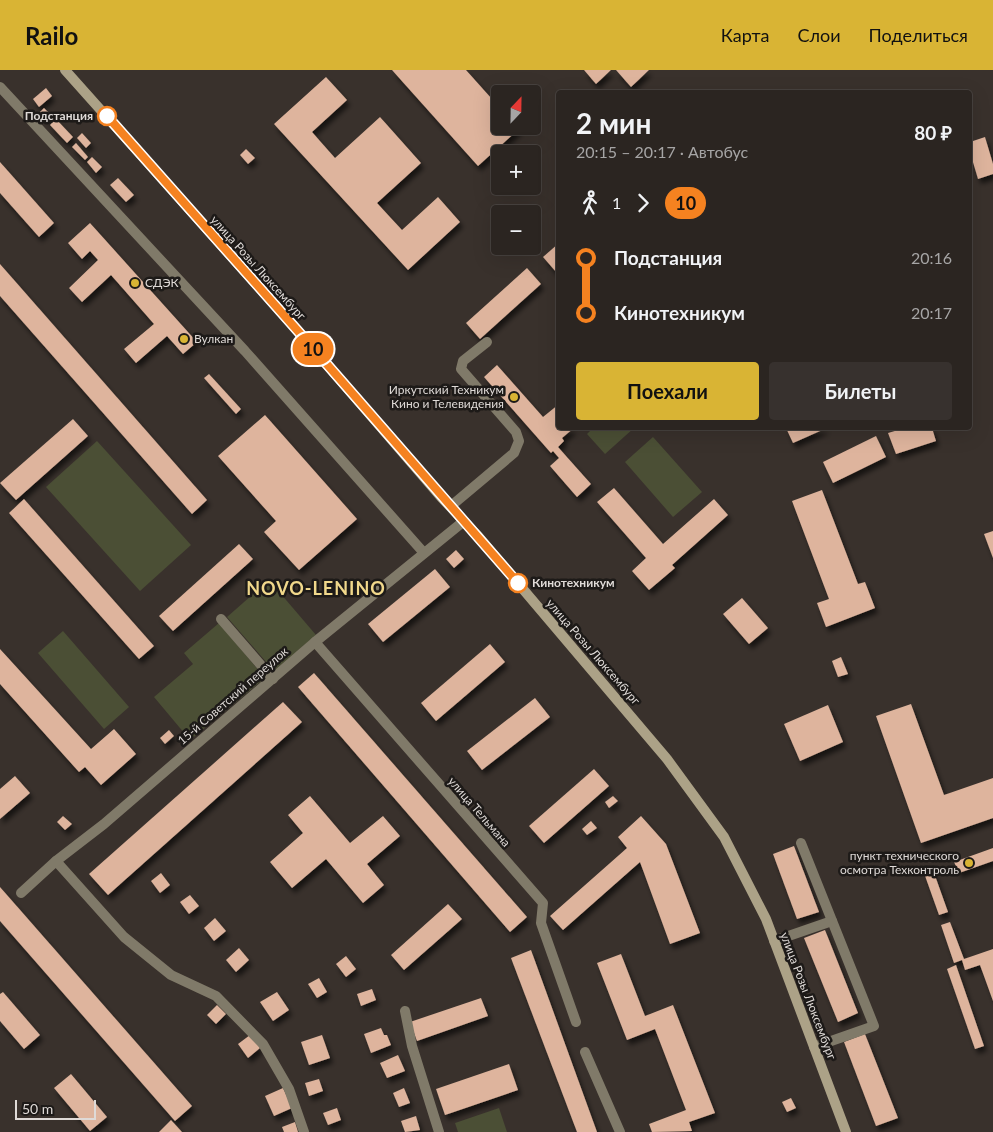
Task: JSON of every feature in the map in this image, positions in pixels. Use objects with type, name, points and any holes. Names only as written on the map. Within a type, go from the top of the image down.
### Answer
[{"type":"main road","name":"улица Розы Люксембург","points":[[66,70],[297,330],[441,497],[451,506],[667,759],[724,838],[766,920],[846,1132]]},
{"type":"street","points":[[0,87],[245,351],[424,554]]},
{"type":"street","points":[[451,506],[514,453],[519,441],[516,432],[461,369],[462,361],[487,342]]},
{"type":"street","name":"15-й Советский переулок","points":[[21,893],[56,861],[104,824],[315,642],[464,521]]},
{"type":"street","points":[[221,619],[273,679]]},
{"type":"street","name":"улица Тельмана","points":[[315,642],[543,903],[541,923],[576,1022]]},
{"type":"street","points":[[801,843],[874,1026],[814,1047]]},
{"type":"street","points":[[56,861],[124,937],[171,975],[216,996],[263,1044],[289,1089],[304,1132]]},
{"type":"street","points":[[774,941],[832,921]]},
{"type":"street","points":[[405,1011],[412,1046],[439,1132]]},
{"type":"street","points":[[585,1052],[620,1132]]},
{"type":"green space","points":[[591,430],[632,430],[605,454],[587,434]]},
{"type":"green space","points":[[653,437],[702,492],[673,517],[625,462]]},
{"type":"green space","points":[[97,441],[191,545],[140,591],[46,487]]},
{"type":"green space","points":[[269,580],[316,635],[274,671],[227,617]]},
{"type":"green space","points":[[219,623],[265,678],[190,740],[154,697],[193,664],[184,653]]},
{"type":"green space","points":[[63,631],[129,707],[104,729],[38,653]]},
{"type":"green space","points":[[499,1108],[507,1132],[458,1132],[455,1123]]},
{"type":"building","points":[[392,70],[466,70],[491,98],[491,135],[512,135],[501,145],[491,145],[491,154],[478,166]]},
{"type":"building","points":[[584,70],[611,70],[596,84]]},
{"type":"building","points":[[616,70],[649,70],[631,87]]},
{"type":"building","points":[[326,77],[347,100],[312,132],[335,158],[380,117],[421,163],[377,203],[402,230],[438,197],[460,222],[408,270],[274,124]]},
{"type":"building","points":[[46,88],[52,96],[39,107],[33,99]]},
{"type":"building","points":[[44,108],[54,118],[50,122],[40,112]]},
{"type":"building","points":[[56,119],[73,137],[67,143],[50,125]]},
{"type":"building","points":[[82,133],[91,143],[86,148],[77,138]]},
{"type":"building","points":[[985,137],[993,164],[993,174],[978,179],[972,159],[972,141]]},
{"type":"building","points":[[76,143],[88,157],[85,160],[72,147]]},
{"type":"building","points":[[246,149],[255,158],[248,164],[240,155]]},
{"type":"building","points":[[92,157],[102,167],[96,173],[87,162]]},
{"type":"building","points":[[0,162],[54,223],[39,237],[0,193]]},
{"type":"building","points":[[118,178],[134,195],[126,202],[110,185]]},
{"type":"building","points":[[90,223],[197,342],[183,354],[167,336],[136,363],[124,349],[154,324],[111,275],[82,302],[69,288],[98,260],[90,251],[82,259],[68,243]]},
{"type":"building","points":[[556,246],[556,272],[543,257]]},
{"type":"building","points":[[0,264],[207,500],[192,514],[0,296]]},
{"type":"building","points":[[527,268],[541,284],[480,339],[466,323]]},
{"type":"building","name":"Иркутский Техникум Кино и Телевидения","points":[[497,365],[543,417],[556,406],[556,430],[572,430],[562,438],[564,441],[558,447],[591,484],[577,497],[550,466],[559,458],[553,451],[551,453],[484,377]]},
{"type":"building","points":[[209,374],[241,409],[236,414],[204,378]]},
{"type":"building","points":[[265,415],[357,519],[299,570],[264,532],[276,521],[218,456]]},
{"type":"building","points":[[73,419],[88,436],[16,500],[0,483]]},
{"type":"building","points":[[787,430],[822,430],[793,443]]},
{"type":"building","points":[[898,430],[933,430],[936,441],[896,454],[888,433]]},
{"type":"building","points":[[876,436],[886,457],[833,483],[823,462]]},
{"type":"building","points":[[614,488],[663,544],[714,499],[728,515],[672,565],[675,568],[649,590],[632,571],[646,558],[597,502]]},
{"type":"building","points":[[822,490],[858,584],[865,582],[875,608],[826,627],[817,603],[829,599],[792,501]]},
{"type":"building","points":[[24,499],[154,646],[139,659],[9,513]]},
{"type":"building","points":[[993,531],[993,558],[984,534]]},
{"type":"building","points":[[239,544],[253,559],[173,631],[159,616]]},
{"type":"building","points":[[456,550],[464,559],[454,568],[446,559]]},
{"type":"building","points":[[435,569],[450,587],[383,642],[368,624]]},
{"type":"building","points":[[742,598],[768,628],[749,644],[723,614]]},
{"type":"building","points":[[490,644],[505,662],[436,721],[421,703]]},
{"type":"building","points":[[0,649],[91,749],[114,729],[136,754],[101,785],[85,767],[79,772],[0,684]]},
{"type":"building","points":[[841,657],[848,674],[838,677],[832,661]]},
{"type":"building","points":[[314,673],[527,917],[510,932],[298,687]]},
{"type":"building","points":[[535,698],[550,717],[482,770],[467,751]]},
{"type":"building","points":[[283,702],[302,722],[108,895],[89,874]]},
{"type":"building","points":[[911,704],[944,795],[993,778],[993,818],[921,843],[876,716]]},
{"type":"building","points":[[828,705],[843,742],[800,761],[784,724]]},
{"type":"building","points":[[169,730],[174,736],[165,744],[160,738]]},
{"type":"building","points":[[594,769],[609,786],[544,843],[529,826]]},
{"type":"building","points":[[15,776],[30,793],[0,819],[0,789]]},
{"type":"building","points":[[310,796],[350,843],[383,816],[400,836],[367,864],[384,885],[363,903],[326,859],[292,888],[270,862],[303,833],[288,815]]},
{"type":"building","points":[[613,796],[618,801],[609,808],[605,802]]},
{"type":"building","points":[[63,816],[72,824],[65,830],[57,822]]},
{"type":"building","points":[[641,816],[666,844],[700,933],[670,944],[640,862],[563,930],[550,916],[627,848],[618,837]]},
{"type":"building","points":[[591,821],[597,828],[587,835],[582,829]]},
{"type":"building","points":[[794,846],[819,912],[797,919],[773,854]]},
{"type":"building","name":"пункт технического осмотра Техконтроль","points":[[993,848],[993,861],[959,873],[954,862]]},
{"type":"building","points":[[933,870],[948,912],[939,915],[924,873]]},
{"type":"building","points":[[161,873],[170,885],[160,893],[151,881]]},
{"type":"building","points":[[0,887],[192,1106],[175,1121],[0,921]]},
{"type":"building","points":[[190,895],[199,906],[189,914],[180,902]]},
{"type":"building","points":[[448,904],[462,919],[404,970],[391,955]]},
{"type":"building","points":[[215,918],[226,931],[214,941],[204,928]]},
{"type":"building","points":[[950,922],[964,959],[993,949],[993,1001],[980,965],[965,970],[962,960],[954,963],[941,925]]},
{"type":"building","points":[[825,930],[858,1013],[838,1022],[804,938]]},
{"type":"building","points":[[239,948],[249,960],[236,972],[226,960]]},
{"type":"building","points":[[531,950],[597,1132],[577,1132],[511,958]]},
{"type":"building","points":[[621,954],[645,1016],[673,1005],[715,1113],[689,1122],[692,1131],[652,1132],[649,1124],[686,1110],[655,1029],[627,1040],[597,963]]},
{"type":"building","points":[[346,956],[356,969],[346,977],[336,964]]},
{"type":"building","points":[[956,965],[984,1046],[975,1049],[947,969]]},
{"type":"building","points":[[319,978],[327,992],[317,998],[308,984]]},
{"type":"building","points":[[372,989],[376,1000],[361,1006],[357,994]]},
{"type":"building","points":[[3,992],[40,1035],[24,1049],[0,1021],[0,994]]},
{"type":"building","points":[[277,992],[289,1010],[273,1021],[260,1002]]},
{"type":"building","points":[[481,998],[488,1016],[417,1041],[410,1022]]},
{"type":"building","points":[[217,1005],[226,1014],[216,1024],[207,1015]]},
{"type":"building","points":[[381,1028],[384,1035],[387,1035],[391,1045],[371,1053],[364,1034]]},
{"type":"building","points":[[865,1034],[898,1118],[876,1126],[844,1042]]},
{"type":"building","points":[[250,1035],[260,1048],[248,1058],[238,1044]]},
{"type":"building","points":[[322,1035],[330,1058],[309,1065],[301,1042]]},
{"type":"building","points":[[398,1055],[405,1071],[387,1078],[380,1063]]},
{"type":"building","points":[[509,1064],[518,1090],[445,1115],[436,1089]]},
{"type":"building","points":[[71,1074],[107,1117],[90,1131],[54,1088]]},
{"type":"building","points":[[319,1079],[323,1091],[309,1096],[305,1083]]},
{"type":"building","points":[[283,1088],[292,1108],[274,1116],[265,1096]]},
{"type":"building","points":[[404,1088],[410,1103],[399,1107],[393,1093]]},
{"type":"building","points":[[791,1098],[796,1108],[787,1112],[782,1102]]},
{"type":"building","points":[[337,1108],[341,1120],[328,1125],[323,1113]]},
{"type":"building","points":[[416,1116],[420,1130],[405,1132],[401,1121]]},
{"type":"building","points":[[171,1120],[182,1132],[159,1132]]},
{"type":"building","points":[[295,1122],[298,1132],[284,1132],[282,1127]]},
{"type":"bus line","name":"10","points":[[107,116],[518,583]]},
{"type":"place","name":"Подстанция","points":[[107,116]]},
{"type":"place","name":"СДЭК","points":[[135,283]]},
{"type":"place","name":"Вулкан","points":[[184,339]]},
{"type":"place","name":"Иркутский Техникум Кино и Телевидения","points":[[514,397]]},
{"type":"place","name":"Кинотехникум","points":[[518,583]]},
{"type":"place","name":"пункт технического осмотра Техконтроль","points":[[969,863]]},
{"type":"district","name":"NOVO-LENINO","points":[[316,589]]}]
